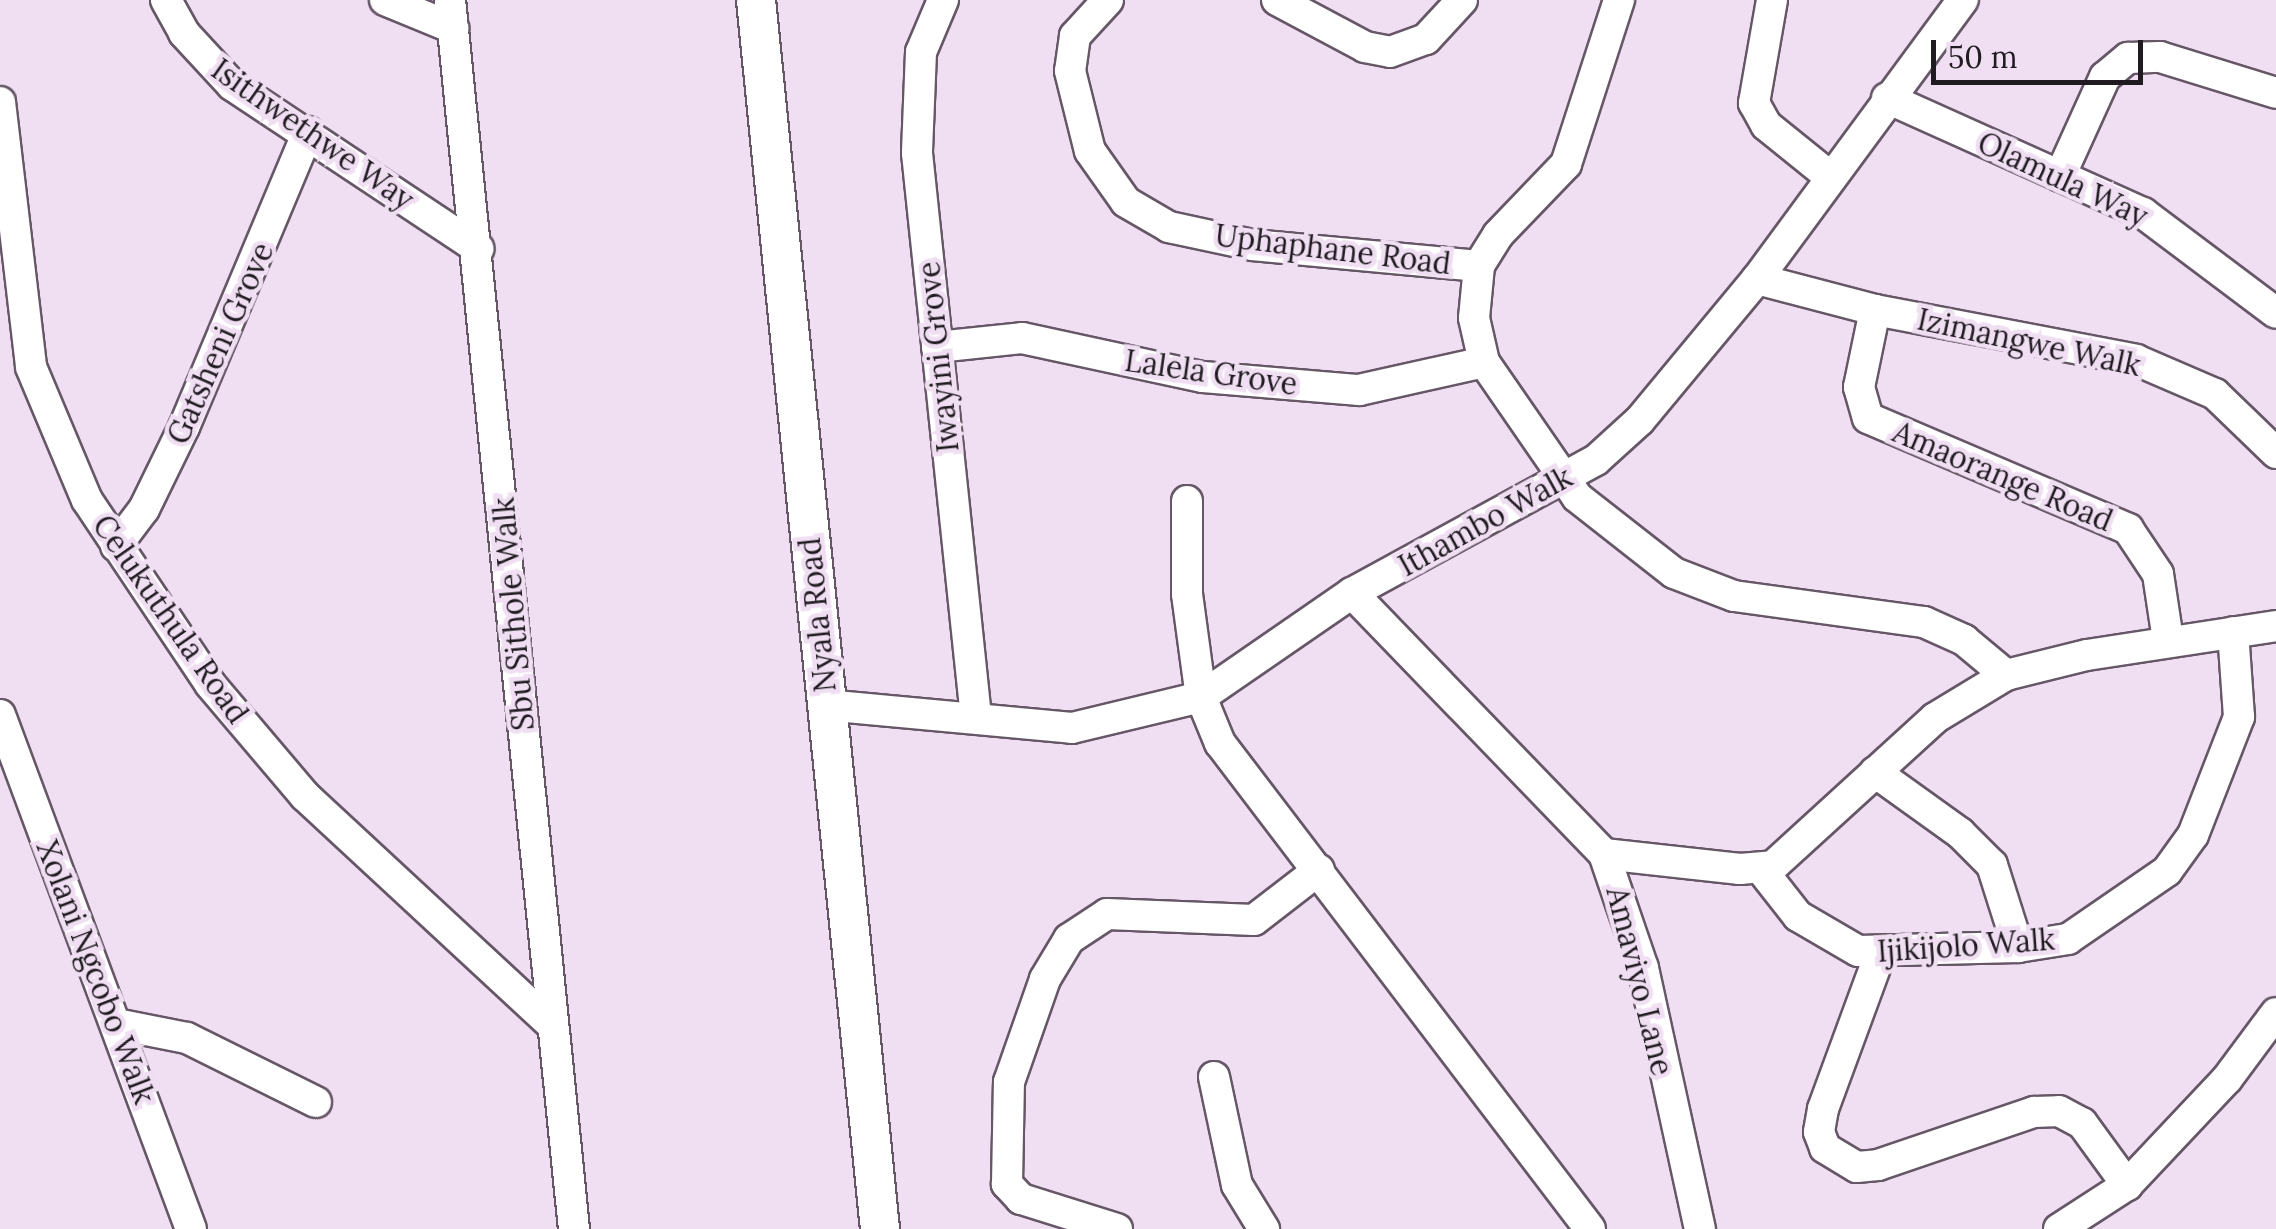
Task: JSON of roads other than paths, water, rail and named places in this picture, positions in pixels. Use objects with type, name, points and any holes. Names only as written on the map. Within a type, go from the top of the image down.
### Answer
[{"type":"street","name":"Isithwethwe Way","points":[[166,0],[208,64],[480,249]]},
{"type":"street","points":[[385,0],[451,14]]},
{"type":"street","name":"Nyala Road","points":[[756,0],[880,1229]]},
{"type":"street","name":"Iwayini Grove","points":[[943,0],[921,52],[915,100],[936,347],[976,718]]},
{"type":"street","name":"Uphaphane Road","points":[[1108,0],[1075,36],[1070,70],[1090,151],[1126,202],[1169,227],[1252,245],[1479,266]]},
{"type":"street","points":[[1276,0],[1365,47],[1390,52],[1426,40],[1462,0]]},
{"type":"street","points":[[1620,0],[1566,164],[1498,234],[1479,266],[1474,318],[1484,362],[1565,477],[1604,523],[1705,590],[1924,622],[1964,640],[2006,674]]},
{"type":"street","points":[[1772,0],[1754,103],[1766,126],[1828,175]]},
{"type":"street","name":"Ithambo Walk","points":[[826,704],[1086,726],[1201,697],[1352,594],[1596,460],[1640,420],[1757,278],[1828,175],[1963,0]]},
{"type":"street","name":"Sbu Sithole Walk","points":[[451,14],[480,249],[574,1229]]},
{"type":"street","points":[[2060,176],[2105,76],[2128,58],[2160,57],[2276,93]]},
{"type":"street","name":"Olamula Way","points":[[1887,98],[2159,223],[2276,314]]},
{"type":"street","name":"Celukuthula Road","points":[[0,102],[18,302],[31,367],[46,414],[116,546],[210,684],[305,796],[552,1025]]},
{"type":"street","name":"Gatsheni Grove","points":[[116,546],[144,509],[184,428],[308,132]]},
{"type":"street","name":"Izimangwe Walk","points":[[1757,278],[1876,310],[2136,360],[2215,394],[2276,452]]},
{"type":"street","name":"Amaorange Road","points":[[1876,310],[1859,387],[1868,418],[2128,529],[2158,574],[2168,640]]},
{"type":"street","name":"Lalela Grove","points":[[936,347],[1022,338],[1203,377],[1360,390],[1484,362]]},
{"type":"street","points":[[1187,501],[1187,594],[1201,697],[1220,742],[1590,1229]]},
{"type":"street","name":"Amaviyo Lane","points":[[1352,594],[1604,854],[1643,968],[1700,1229]]},
{"type":"street","points":[[1604,854],[1760,868],[1789,854],[1935,718],[2006,674],[2168,640],[2276,626]]},
{"type":"street","name":"Ijikijolo Walk","points":[[1760,868],[1819,932],[1880,954],[2018,947],[2068,939],[2166,870],[2194,836],[2239,717],[2233,632]]},
{"type":"street","name":"Xolani Ngcobo Walk","points":[[0,716],[191,1229]]},
{"type":"street","points":[[1875,772],[1960,833],[1992,865],[2018,947]]},
{"type":"street","points":[[1117,1229],[1021,1199],[1007,1184],[1010,1082],[1044,979],[1069,939],[1107,914],[1254,920],[1319,870]]},
{"type":"street","points":[[1880,954],[1824,1109],[1819,1132],[1825,1148],[1857,1167],[1878,1165],[2034,1112],[2060,1111],[2082,1123],[2127,1184]]},
{"type":"street","points":[[2058,1229],[2127,1184],[2228,1079],[2276,1013]]},
{"type":"street","points":[[116,1024],[187,1038],[316,1102]]},
{"type":"street","points":[[1214,1077],[1237,1186],[1264,1229]]}]
